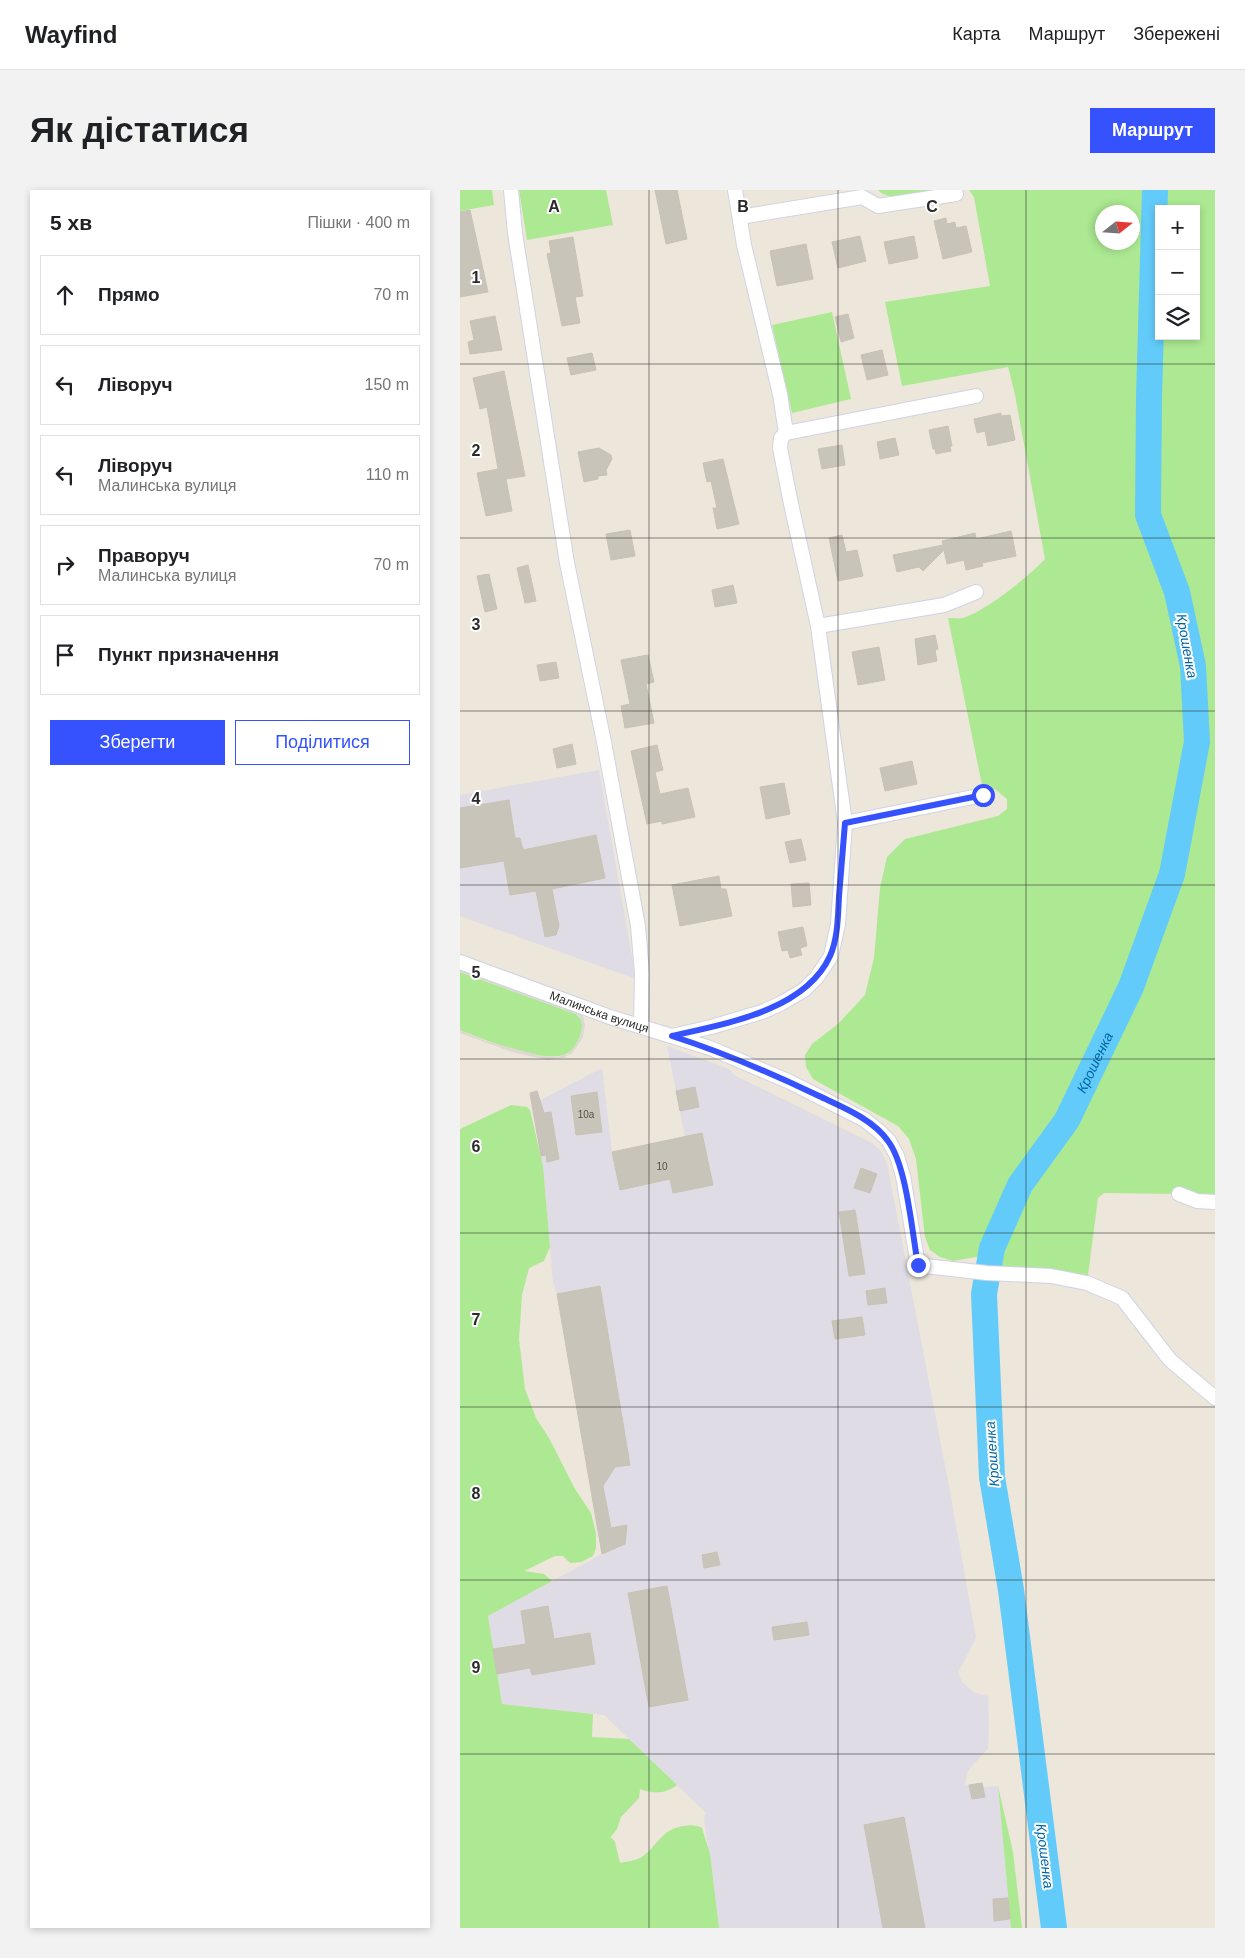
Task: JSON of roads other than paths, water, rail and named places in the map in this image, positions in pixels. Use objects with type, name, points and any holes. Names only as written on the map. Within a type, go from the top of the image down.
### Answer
[{"type":"street","points":[[511,190],[515,233],[566,563],[604,742],[638,926],[642,973],[641,1026]]},
{"type":"street","points":[[735,190],[744,245],[780,394],[786,433]]},
{"type":"street","points":[[740,217],[862,197],[878,206],[956,194]]},
{"type":"street","points":[[672,1036],[762,1012],[804,990],[817,977],[830,956],[838,924],[845,823],[818,626],[780,448],[781,438],[786,433],[976,396]]},
{"type":"street","points":[[818,626],[944,605],[976,592]]},
{"type":"street","points":[[845,823],[983,795]]},
{"type":"street","name":"Малинська вулиця","points":[[460,962],[610,1017],[710,1048],[790,1082],[851,1112],[880,1132],[889,1141],[897,1156],[922,1266],[987,1273],[1052,1276],[1087,1283],[1122,1298],[1170,1360],[1215,1398]]},
{"type":"street","points":[[1179,1194],[1197,1201],[1215,1202]]},
{"type":"waterway","name":"Крошенка","points":[[1054,1928],[1011,1590],[992,1477],[984,1294],[992,1248],[1020,1185],[1067,1120],[1131,987],[1172,874],[1197,742],[1193,666],[1177,592],[1148,515],[1149,397],[1155,190]]}]
